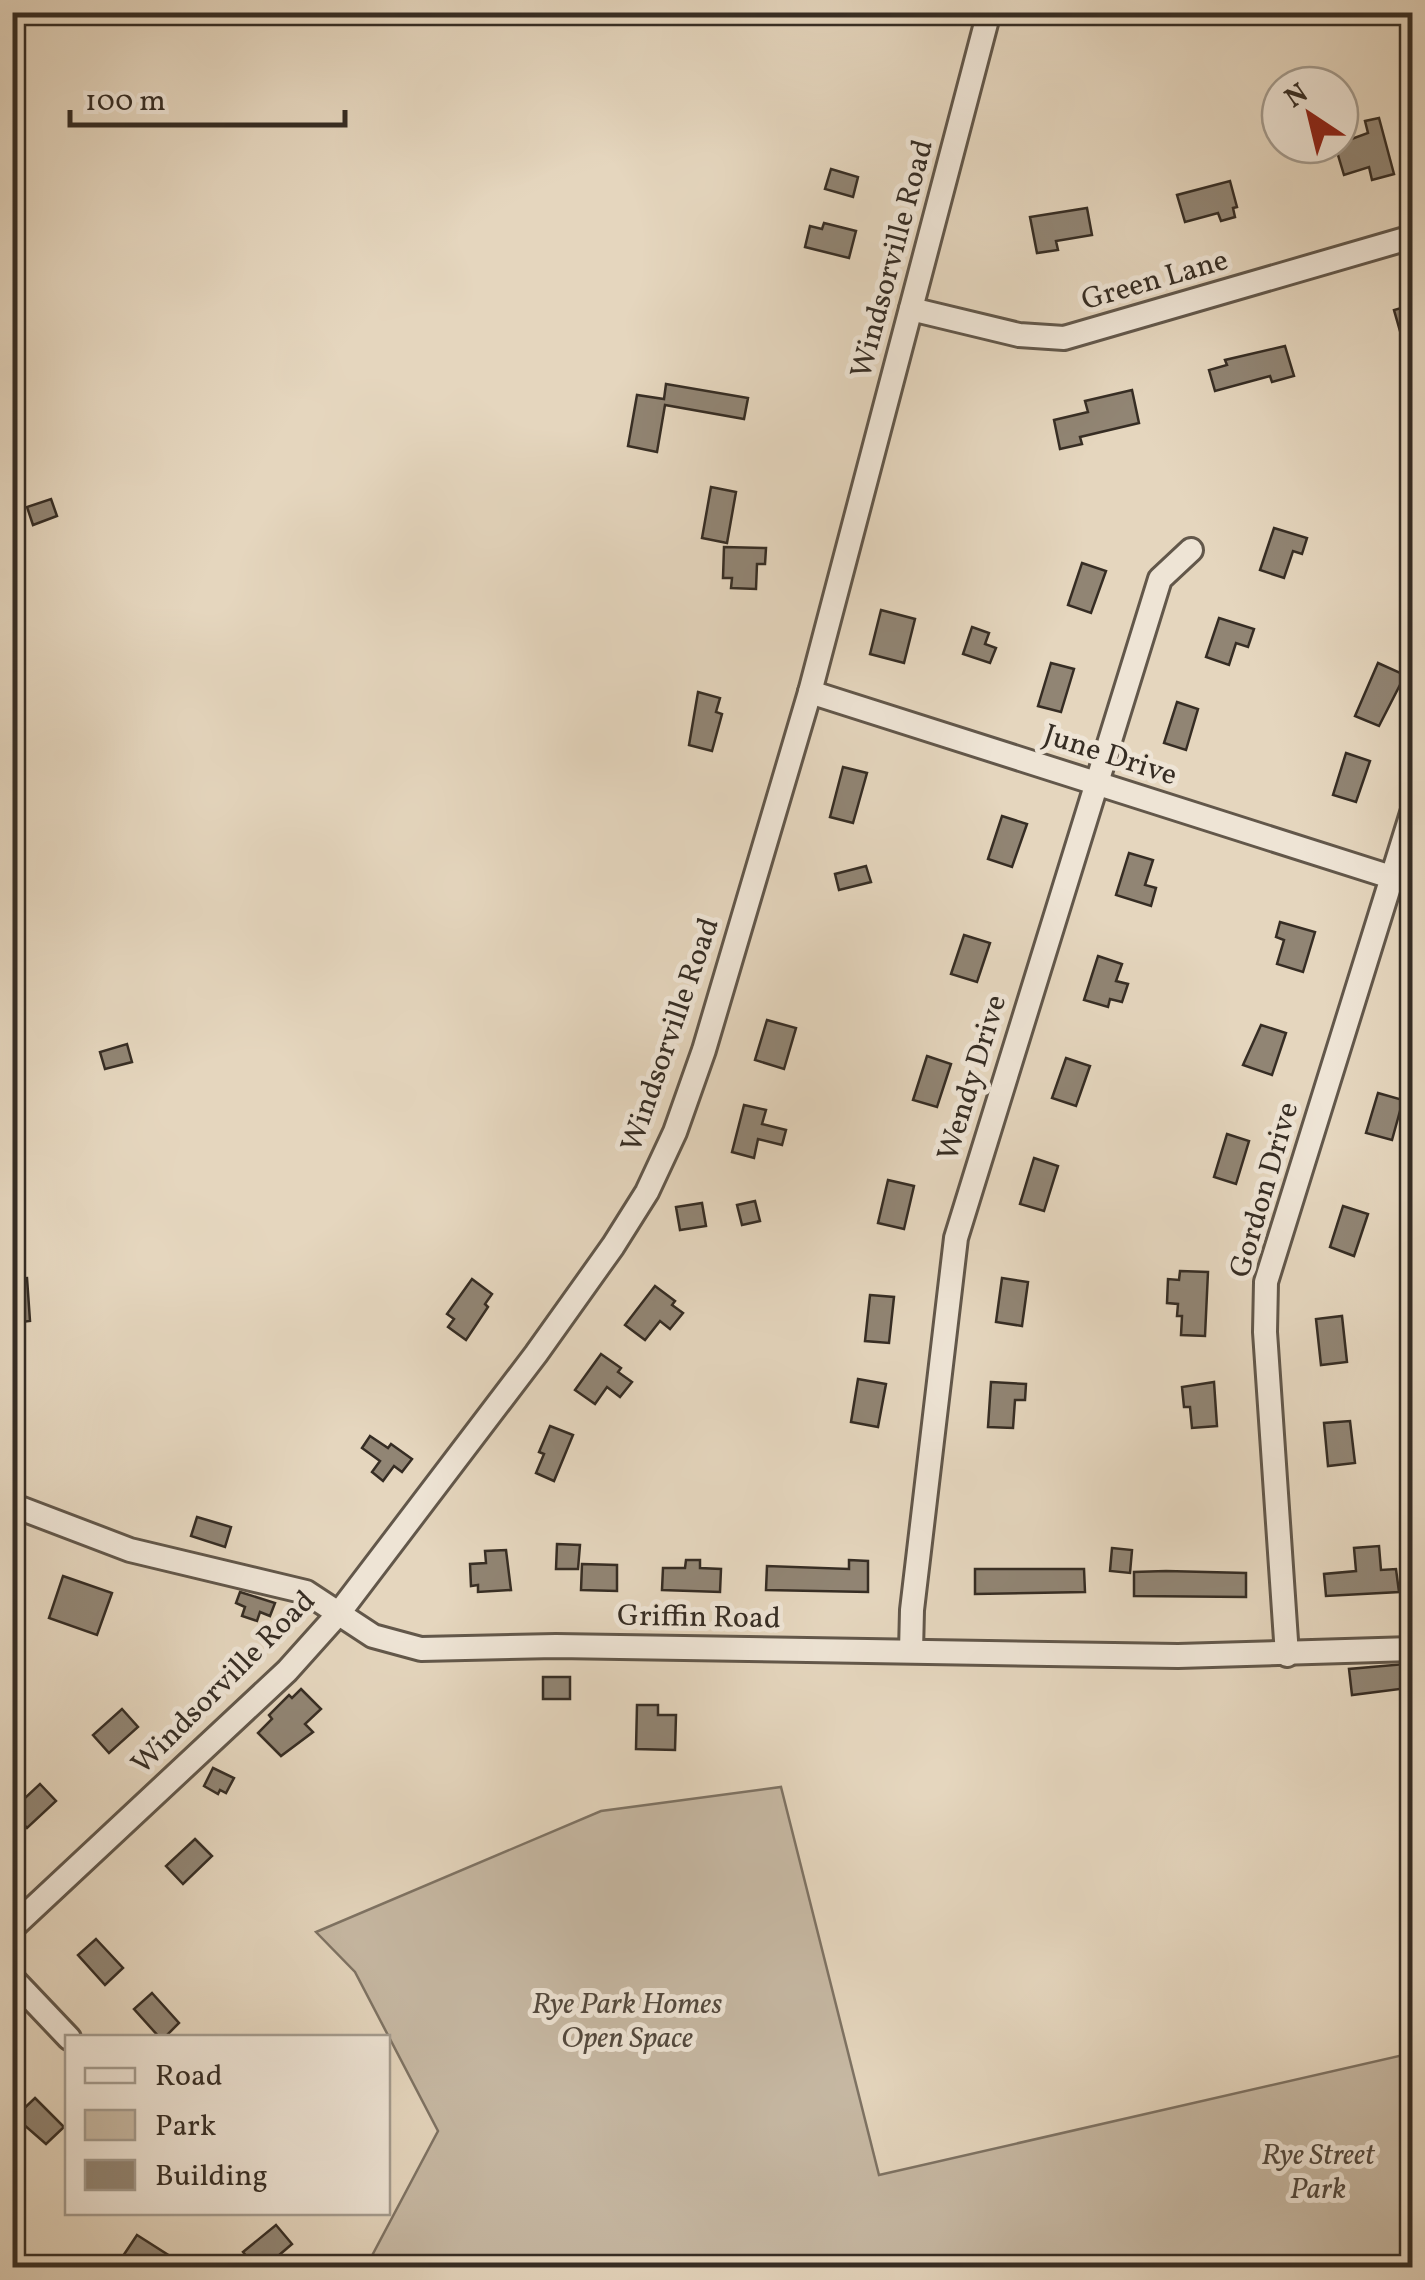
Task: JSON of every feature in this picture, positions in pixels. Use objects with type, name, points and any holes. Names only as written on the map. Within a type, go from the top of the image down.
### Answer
[{"type":"street","name":"Windsorville Road","points":[[12,1928],[288,1671],[339,1613],[536,1354],[613,1246],[646,1192],[675,1132],[704,1050],[810,692],[988,12]]},
{"type":"street","name":"Green Lane","points":[[911,310],[1019,335],[1064,338],[1412,237]]},
{"type":"street","name":"Wendy Drive","points":[[911,1651],[912,1610],[956,1238],[1160,579],[1191,550]]},
{"type":"street","name":"June Drive","points":[[810,692],[1391,877]]},
{"type":"street","name":"Gordon Drive","points":[[1288,1655],[1265,1332],[1266,1282],[1412,813]]},
{"type":"street","name":"Griffin Road","points":[[12,1506],[130,1550],[306,1592],[373,1636],[422,1649],[556,1646],[1288,1655],[1412,1649]]},
{"type":"street","points":[[12,1978],[66,2035]]},
{"type":"green space","name":"Rye Park Homes Open Space","points":[[781,1787],[879,2175],[1412,2053],[1412,2267],[366,2267],[438,2131],[355,1972],[316,1932],[601,1811]]},
{"type":"building","points":[[1379,118],[1394,174],[1372,180],[1369,167],[1344,175],[1341,165],[1360,165],[1360,136],[1368,133],[1365,121]]},
{"type":"building","points":[[831,169],[858,177],[853,197],[825,189]]},
{"type":"building","points":[[1230,181],[1237,207],[1233,208],[1235,217],[1221,221],[1218,213],[1185,222],[1177,195]]},
{"type":"building","points":[[1087,208],[1092,235],[1056,241],[1058,250],[1037,253],[1030,217]]},
{"type":"building","points":[[824,223],[856,231],[849,258],[805,247],[810,226],[822,229]]},
{"type":"building","points":[[1412,305],[1412,358],[1408,359],[1394,310]]},
{"type":"building","points":[[1285,346],[1294,376],[1272,382],[1270,376],[1215,391],[1209,370],[1227,365],[1225,360]]},
{"type":"building","points":[[666,384],[748,398],[744,419],[665,405],[657,452],[628,446],[637,395],[664,399]]},
{"type":"building","points":[[1132,390],[1139,423],[1080,437],[1082,444],[1060,449],[1054,420],[1088,412],[1085,401]]},
{"type":"building","points":[[711,487],[736,492],[727,543],[702,538]]},
{"type":"building","points":[[51,499],[57,516],[33,525],[27,507]]},
{"type":"building","points":[[1274,528],[1307,538],[1302,554],[1293,551],[1284,578],[1260,570]]},
{"type":"building","points":[[724,547],[766,548],[765,564],[757,564],[756,589],[731,588],[732,578],[723,578]]},
{"type":"building","points":[[1082,563],[1106,571],[1091,613],[1068,605]]},
{"type":"building","points":[[881,610],[915,619],[904,663],[870,654]]},
{"type":"building","points":[[1219,618],[1254,629],[1248,647],[1236,643],[1229,665],[1206,657]]},
{"type":"building","points":[[972,627],[989,633],[985,644],[996,648],[990,663],[963,654]]},
{"type":"building","points":[[1051,663],[1074,669],[1061,712],[1038,706]]},
{"type":"building","points":[[1378,663],[1405,675],[1379,726],[1355,716]]},
{"type":"building","points":[[698,692],[720,698],[716,712],[722,714],[712,751],[689,745]]},
{"type":"building","points":[[1177,702],[1198,709],[1186,750],[1164,743]]},
{"type":"building","points":[[1346,753],[1370,761],[1356,802],[1333,795]]},
{"type":"building","points":[[843,767],[867,773],[853,823],[830,817]]},
{"type":"building","points":[[1002,816],[1027,824],[1012,867],[988,859]]},
{"type":"building","points":[[1129,853],[1153,860],[1145,885],[1156,888],[1151,906],[1116,895]]},
{"type":"building","points":[[866,866],[871,882],[839,890],[835,874]]},
{"type":"building","points":[[1280,922],[1315,932],[1303,972],[1277,964],[1284,940],[1276,937]]},
{"type":"building","points":[[964,935],[990,943],[977,982],[951,974]]},
{"type":"building","points":[[1098,956],[1122,964],[1116,981],[1128,984],[1122,1002],[1110,999],[1108,1007],[1084,1000]]},
{"type":"building","points":[[767,1020],[796,1028],[784,1069],[755,1060]]},
{"type":"building","points":[[1261,1025],[1286,1033],[1272,1075],[1243,1065]]},
{"type":"building","points":[[127,1044],[132,1062],[105,1069],[100,1052]]},
{"type":"building","points":[[927,1056],[951,1064],[937,1107],[913,1100]]},
{"type":"building","points":[[1066,1058],[1090,1066],[1076,1106],[1052,1098]]},
{"type":"building","points":[[1378,1093],[1403,1100],[1392,1140],[1366,1133]]},
{"type":"building","points":[[744,1105],[766,1110],[762,1124],[786,1130],[782,1145],[758,1139],[754,1158],[732,1152]]},
{"type":"building","points":[[1227,1134],[1249,1141],[1236,1184],[1214,1177]]},
{"type":"building","points":[[1034,1158],[1058,1166],[1044,1211],[1020,1204]]},
{"type":"building","points":[[888,1180],[914,1186],[904,1229],[878,1223]]},
{"type":"building","points":[[755,1201],[760,1221],[742,1225],[737,1205]]},
{"type":"building","points":[[702,1203],[706,1226],[680,1230],[676,1207]]},
{"type":"building","points":[[1343,1206],[1368,1214],[1354,1256],[1330,1247]]},
{"type":"building","points":[[1180,1271],[1208,1272],[1205,1336],[1181,1335],[1178,1304],[1167,1303],[1168,1279],[1179,1280]]},
{"type":"building","points":[[27,1278],[30,1321],[12,1323],[12,1279]]},
{"type":"building","points":[[1002,1278],[1028,1282],[1022,1326],[996,1322]]},
{"type":"building","points":[[472,1279],[492,1294],[466,1340],[448,1327],[454,1319],[447,1314]]},
{"type":"building","points":[[655,1286],[675,1301],[672,1305],[683,1313],[670,1329],[660,1321],[645,1340],[625,1325]]},
{"type":"building","points":[[870,1295],[894,1297],[889,1343],[865,1341]]},
{"type":"building","points":[[1342,1316],[1347,1362],[1321,1365],[1316,1319]]},
{"type":"building","points":[[601,1354],[621,1368],[618,1372],[632,1382],[620,1397],[607,1387],[595,1404],[575,1390]]},
{"type":"building","points":[[858,1379],[886,1384],[878,1427],[851,1422]]},
{"type":"building","points":[[991,1382],[1026,1384],[1025,1400],[1015,1400],[1013,1428],[988,1427]]},
{"type":"building","points":[[1214,1382],[1217,1426],[1192,1428],[1190,1407],[1184,1407],[1182,1387]]},
{"type":"building","points":[[1350,1421],[1355,1463],[1328,1466],[1324,1423]]},
{"type":"building","points":[[550,1426],[573,1435],[554,1481],[536,1473],[544,1454],[539,1452]]},
{"type":"building","points":[[370,1436],[388,1448],[391,1444],[412,1459],[402,1472],[394,1466],[383,1481],[372,1472],[380,1461],[362,1448]]},
{"type":"building","points":[[197,1517],[231,1527],[225,1547],[191,1536]]},
{"type":"building","points":[[557,1544],[580,1545],[578,1569],[556,1569]]},
{"type":"building","points":[[1379,1546],[1381,1570],[1396,1569],[1399,1592],[1326,1596],[1324,1574],[1356,1571],[1354,1548]]},
{"type":"building","points":[[1112,1548],[1132,1550],[1130,1573],[1110,1571]]},
{"type":"building","points":[[506,1550],[511,1590],[478,1592],[478,1585],[471,1586],[470,1564],[486,1563],[485,1551]]},
{"type":"building","points":[[686,1560],[700,1560],[700,1568],[721,1569],[720,1592],[662,1590],[663,1568],[685,1568]]},
{"type":"building","points":[[849,1560],[868,1561],[868,1592],[766,1590],[767,1566],[849,1569]]},
{"type":"building","points":[[582,1564],[617,1565],[617,1591],[581,1590]]},
{"type":"building","points":[[975,1569],[1084,1569],[1085,1592],[975,1594]]},
{"type":"building","points":[[1134,1572],[1246,1573],[1246,1597],[1134,1596]]},
{"type":"building","points":[[63,1576],[112,1593],[97,1635],[49,1618]]},
{"type":"building","points":[[240,1592],[275,1603],[270,1616],[260,1612],[257,1621],[242,1616],[245,1607],[236,1603]]},
{"type":"building","points":[[1405,1664],[1408,1688],[1352,1695],[1349,1669]]},
{"type":"building","points":[[543,1677],[570,1677],[570,1699],[543,1699]]},
{"type":"building","points":[[301,1689],[321,1709],[305,1724],[313,1732],[281,1756],[258,1733],[272,1719],[269,1715]]},
{"type":"building","points":[[637,1705],[658,1705],[658,1715],[676,1715],[675,1750],[636,1749]]},
{"type":"building","points":[[122,1709],[138,1727],[109,1753],[93,1735]]},
{"type":"building","points":[[213,1768],[234,1778],[226,1793],[220,1790],[218,1794],[204,1786]]},
{"type":"building","points":[[40,1784],[56,1801],[27,1828],[12,1810]]},
{"type":"building","points":[[195,1839],[212,1856],[183,1884],[166,1866]]},
{"type":"building","points":[[96,1939],[123,1968],[105,1985],[78,1955]]},
{"type":"building","points":[[152,1993],[179,2023],[167,2035],[157,2035],[134,2009]]},
{"type":"building","points":[[35,2098],[64,2127],[46,2144],[15,2117]]},
{"type":"building","points":[[276,2225],[292,2244],[264,2268],[256,2268],[243,2252]]},
{"type":"building","points":[[137,2235],[173,2258],[167,2268],[141,2268],[123,2256]]},
{"type":"park label","name":"Rye Street Park","points":[[1318,2173]]}]
